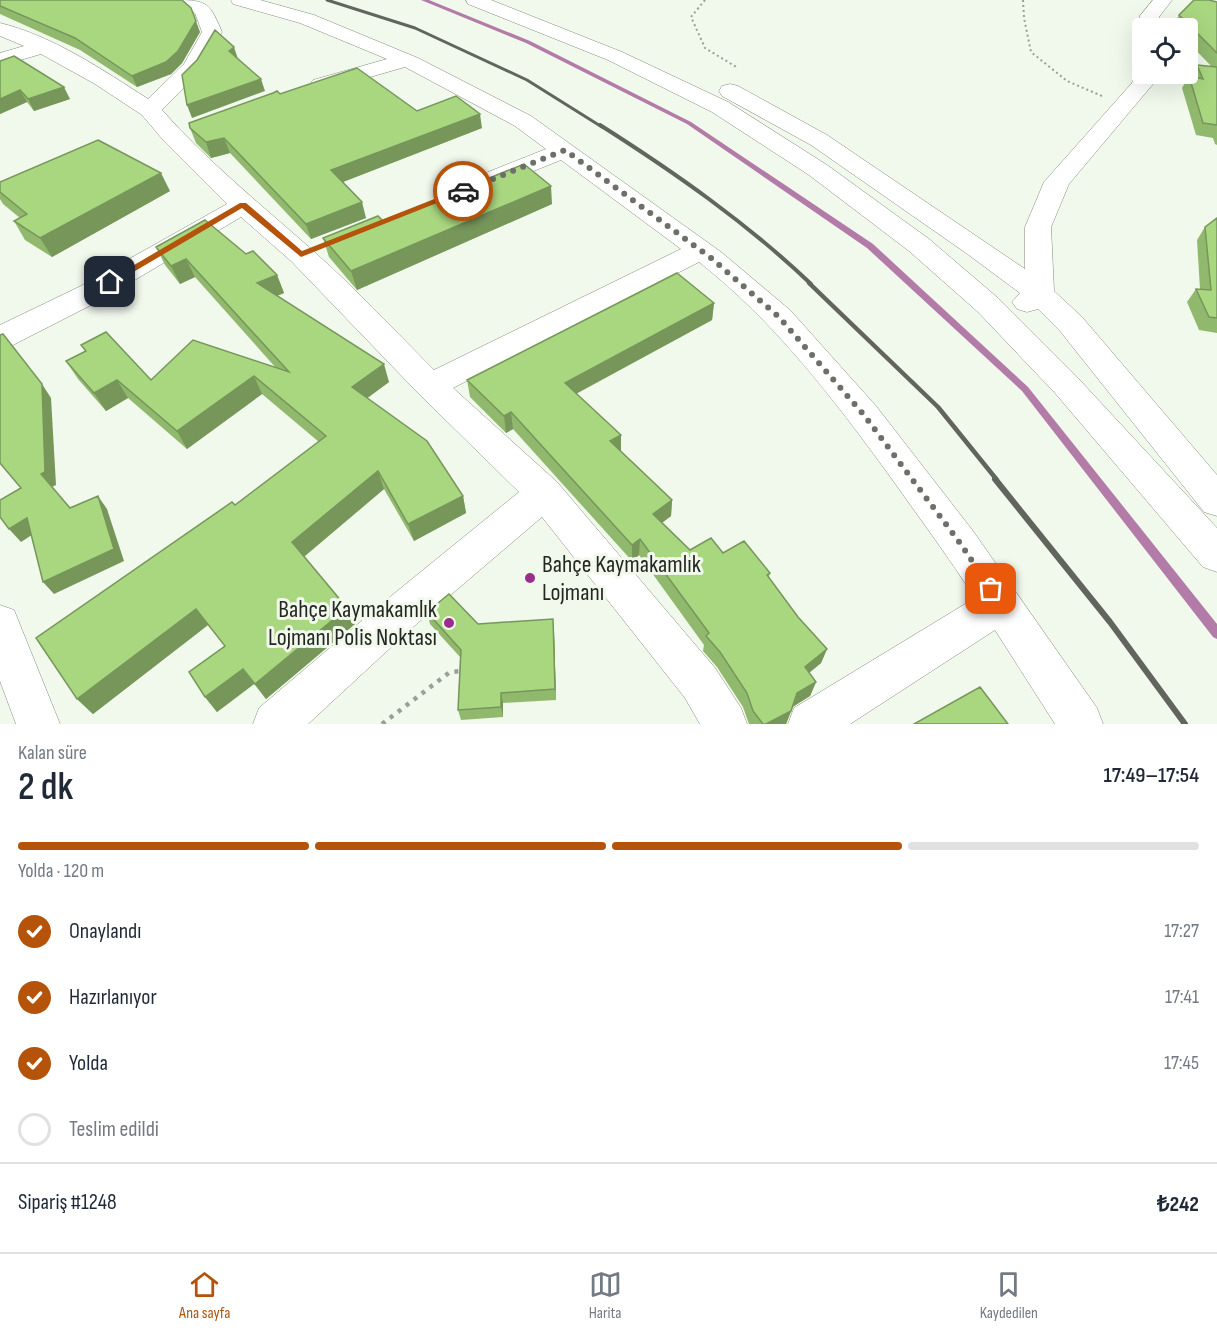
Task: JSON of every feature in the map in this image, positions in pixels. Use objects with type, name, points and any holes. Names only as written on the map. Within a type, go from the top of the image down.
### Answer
[{"type":"street","points":[[150,110],[193,67],[212,32],[203,10],[186,0]]},
{"type":"street","points":[[240,0],[307,19],[407,60],[523,121],[701,250],[779,317],[864,415],[960,543],[1081,724]]},
{"type":"street","points":[[475,0],[615,56],[720,107],[818,170],[919,245],[1000,318],[1074,394],[1217,555]]},
{"type":"street","points":[[507,0],[642,51],[713,82],[819,140],[976,247],[1040,294],[1071,324],[1217,501]]},
{"type":"street","points":[[1150,18],[1163,0]]},
{"type":"street","points":[[0,29],[44,46],[103,79],[183,132],[243,204],[312,250],[430,386],[544,493],[700,683],[725,724]]},
{"type":"street","points":[[0,60],[44,46]]},
{"type":"street","points":[[304,90],[407,60]]},
{"type":"street","points":[[1040,294],[1038,227],[1057,182],[1142,84]]},
{"type":"street","points":[[466,189],[565,150]]},
{"type":"street","points":[[0,338],[91,293],[243,204]]},
{"type":"street","points":[[430,386],[701,250]]},
{"type":"street","points":[[1000,318],[1040,294]]},
{"type":"street","points":[[275,724],[399,614],[544,493]]},
{"type":"street","points":[[810,724],[1001,604]]},
{"type":"street","points":[[0,624],[38,724]]},
{"type":"path","points":[[1023,0],[1021,8],[1031,52],[1067,81],[1123,105]]},
{"type":"path","points":[[382,724],[450,672],[463,671]]},
{"type":"building","points":[[0,0],[182,0],[191,8],[196,21],[178,51],[166,62],[132,76],[75,38],[0,6]]},
{"type":"building","points":[[1194,0],[1217,2],[1217,53],[1198,34],[1198,18],[1182,18],[1179,15]]},
{"type":"building","points":[[215,30],[234,47],[229,51],[261,79],[187,105],[182,75],[197,60]]},
{"type":"building","points":[[14,56],[64,87],[28,99],[20,90],[0,99],[0,61]]},
{"type":"building","points":[[1198,65],[1217,67],[1217,125],[1203,123],[1191,84],[1198,84],[1198,78],[1203,79]]},
{"type":"building","points":[[357,68],[417,111],[456,96],[480,114],[331,170],[362,202],[306,224],[224,138],[206,142],[190,128],[189,123],[277,91],[280,94]]},
{"type":"building","points":[[98,140],[161,173],[40,238],[14,221],[27,214],[0,192],[0,182]]},
{"type":"building","points":[[524,164],[551,186],[351,271],[323,238],[378,216],[383,221]]},
{"type":"building","points":[[1217,218],[1217,318],[1209,317],[1196,289],[1211,290],[1205,227]]},
{"type":"building","points":[[205,220],[246,254],[253,251],[277,275],[257,283],[384,364],[352,387],[427,441],[463,496],[408,524],[378,471],[292,542],[347,608],[255,684],[243,669],[205,697],[189,672],[225,646],[196,609],[77,699],[36,638],[232,502],[235,505],[326,436],[254,376],[177,431],[117,380],[94,393],[66,361],[86,351],[81,345],[106,332],[151,380],[193,340],[289,372],[186,259],[171,266],[156,247]]},
{"type":"building","points":[[677,273],[714,303],[565,383],[621,435],[610,441],[672,500],[653,514],[690,550],[711,538],[723,553],[744,541],[770,573],[767,575],[798,617],[827,649],[805,667],[816,682],[797,693],[791,711],[766,724],[763,724],[753,711],[747,693],[720,652],[706,636],[709,633],[640,539],[632,545],[511,412],[504,416],[467,380]]},
{"type":"building","points":[[3,334],[42,384],[45,472],[41,474],[70,508],[98,496],[114,549],[43,582],[27,518],[9,529],[0,517],[0,500],[21,488],[0,463],[0,335]]},
{"type":"building","name":"Bahçe Kaymakamlık Lojmanı","points":[[449,594],[478,624],[553,619],[555,689],[501,693],[501,707],[458,710],[461,650],[427,612]]},
{"type":"building","points":[[980,687],[1008,724],[914,724]]},
{"type":"waterway","points":[[424,0],[528,42],[689,123],[870,246],[1025,389],[1217,633]]},
{"type":"railway","points":[[327,0],[415,28],[527,80],[602,127]]},
{"type":"railway","points":[[600,125],[736,219],[811,284]]},
{"type":"railway","points":[[809,283],[938,407],[997,480]]},
{"type":"railway","points":[[995,479],[1110,622],[1185,724]]},
{"type":"way so far","points":[[463,191],[565,150],[711,258],[779,317],[864,415],[960,543],[991,589]]},
{"type":"place","name":"Bahçe Kaymakamlık Lojmanı","points":[[530,578]]},
{"type":"place","name":"Bahçe Kaymakamlık Lojmanı Polis Noktası","points":[[449,623]]},
{"type":"route","points":[[110,282],[243,204],[301,255],[463,191]]}]
